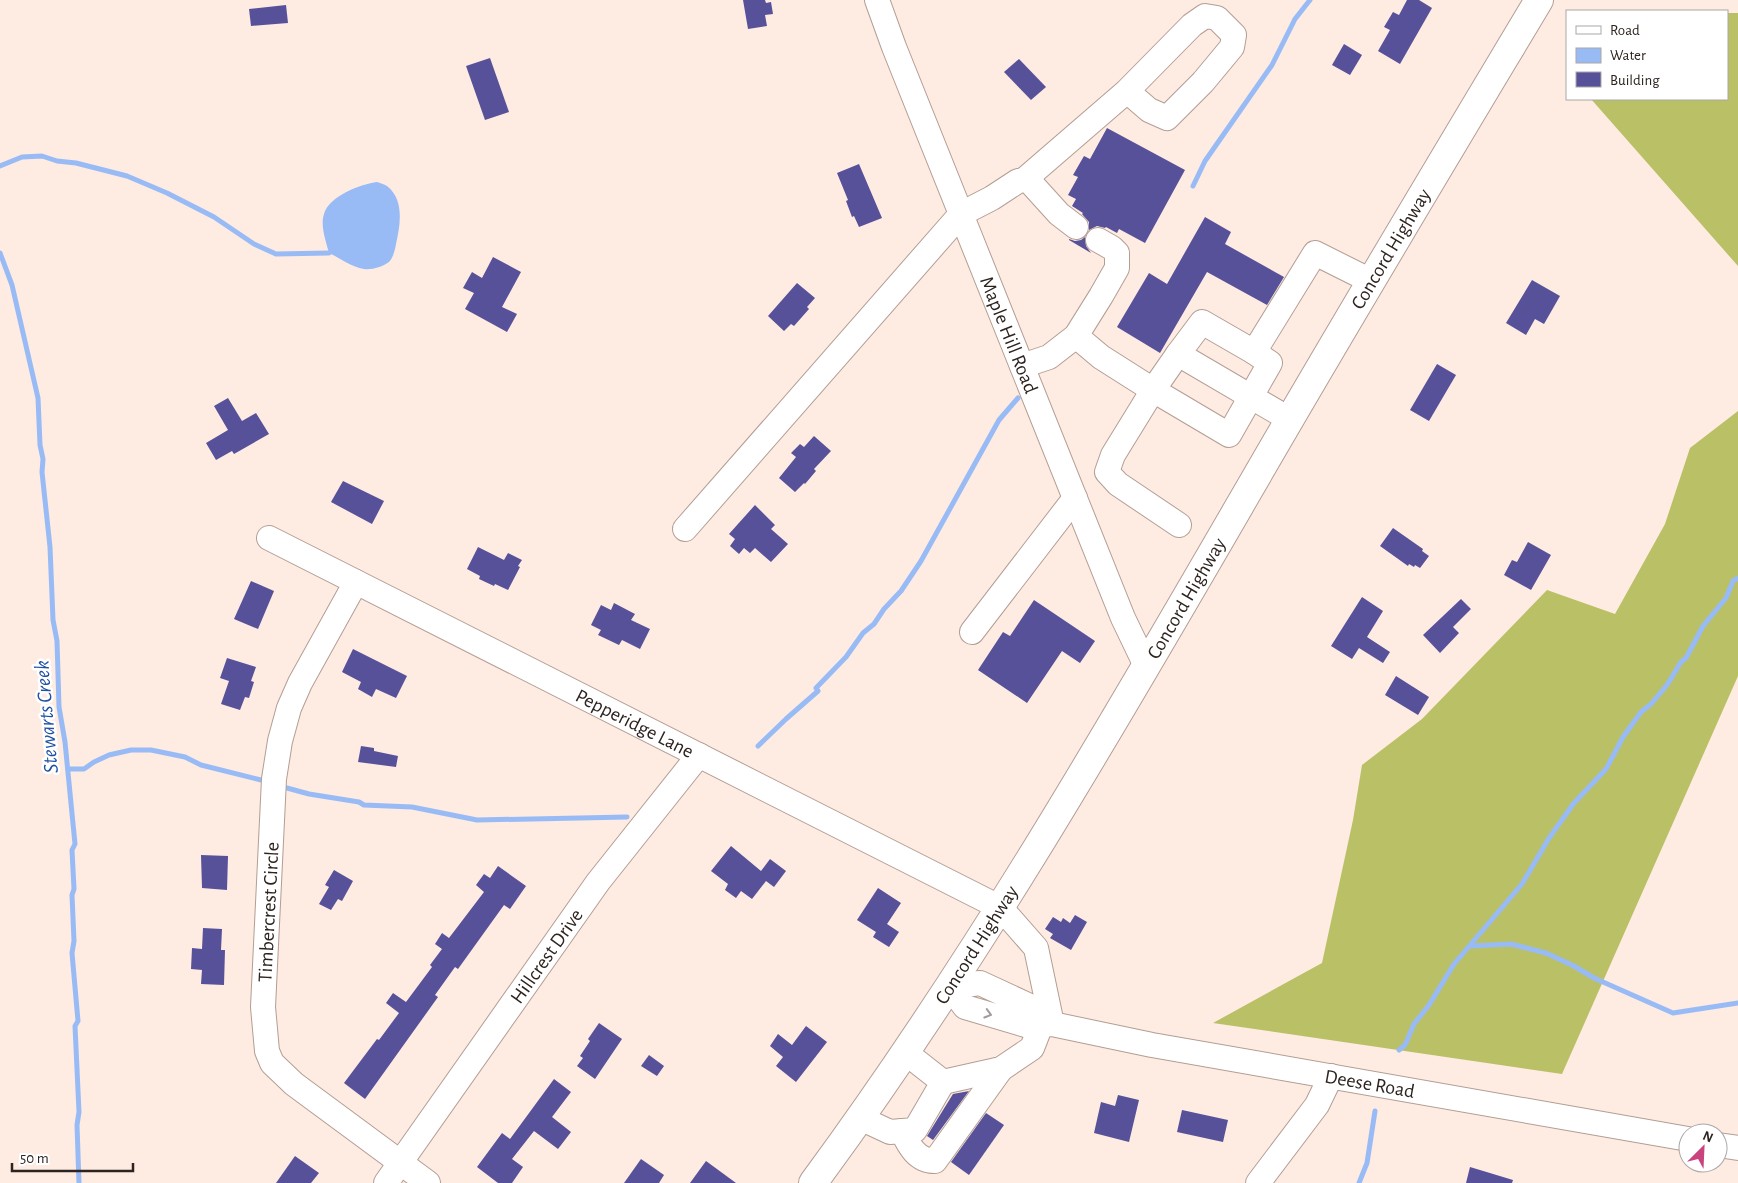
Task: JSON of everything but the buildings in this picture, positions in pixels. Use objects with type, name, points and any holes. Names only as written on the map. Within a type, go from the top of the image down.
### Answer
[{"type":"highway","name":"Concord Highway","points":[[813,1183],[906,1053],[1000,908],[1146,666],[1371,281],[1539,0]]},
{"type":"street","name":"Maple Hill Road","points":[[877,0],[894,47],[1123,618],[1146,666]]},
{"type":"street","points":[[685,529],[961,214],[1024,180],[1127,92],[1192,25],[1205,16],[1218,18],[1234,35],[1232,47],[1203,82],[1167,118],[1149,110],[1127,92]]},
{"type":"street","points":[[1024,180],[1030,182],[1059,214],[1076,227]]},
{"type":"street","points":[[1022,366],[1049,357],[1076,336],[1117,268],[1117,253],[1098,240]]},
{"type":"street","points":[[1254,352],[1314,253],[1371,281]]},
{"type":"street","points":[[1076,336],[1101,357],[1153,390],[1229,435],[1270,363],[1202,322],[1153,390],[1113,455],[1107,472],[1118,484],[1179,525]]},
{"type":"street","points":[[1178,354],[1290,419]]},
{"type":"street","points":[[972,632],[1075,498]]},
{"type":"street","name":"Pepperidge Lane","points":[[269,538],[1000,908]]},
{"type":"street","name":"Timbercrest Circle","points":[[356,582],[300,683],[289,708],[280,741],[274,780],[263,1007],[267,1051],[272,1063],[294,1084],[428,1183]]},
{"type":"street","name":"Hillcrest Drive","points":[[386,1183],[598,882],[699,755]]},
{"type":"street","points":[[902,1131],[910,1148],[922,1159],[935,1161],[1001,1069],[1032,1048],[1046,1024],[1036,948],[1000,908]]},
{"type":"street","name":"Deese Road","points":[[950,987],[965,1007],[1029,1026],[1046,1024],[1143,1043],[1678,1137]]},
{"type":"street","points":[[906,1053],[943,1082]]},
{"type":"street","points":[[860,1118],[890,1132],[915,1130],[943,1082],[1001,1069]]},
{"type":"street","points":[[1258,1183],[1318,1105],[1331,1076]]},
{"type":"green space","points":[[1728,13],[1738,13],[1738,266],[1592,100],[1728,100]]},
{"type":"green space","points":[[1738,411],[1738,676],[1562,1074],[1213,1023],[1322,963],[1353,820],[1362,765],[1422,719],[1547,590],[1615,614],[1665,524],[1690,448]]},
{"type":"water","points":[[377,182],[387,186],[397,198],[400,214],[399,229],[392,258],[389,262],[377,268],[364,269],[329,253],[324,234],[323,219],[327,208],[339,196],[363,185]]},
{"type":"waterway","points":[[1193,186],[1205,161],[1272,65],[1295,19],[1310,0]]},
{"type":"waterway","points":[[0,166],[22,157],[42,156],[127,176],[167,193],[214,217],[254,244],[276,254],[329,253]]},
{"type":"waterway","name":"Stewarts Creek","points":[[0,253],[12,285],[38,398],[40,445],[43,459],[42,472],[50,547],[53,620],[57,641],[59,707],[65,742],[75,844],[72,850],[74,889],[72,895],[74,941],[72,953],[78,1021],[75,1026],[79,1112],[77,1125],[79,1183]]},
{"type":"waterway","points":[[758,746],[818,691],[816,688],[846,657],[863,633],[874,624],[884,609],[901,591],[921,561],[999,420],[1018,398]]},
{"type":"waterway","points":[[1399,1050],[1405,1045],[1414,1024],[1429,1005],[1454,964],[1522,884],[1549,838],[1574,803],[1606,769],[1623,737],[1641,712],[1651,704],[1667,685],[1681,662],[1686,658],[1703,626],[1726,598],[1733,581],[1738,578]]},
{"type":"waterway","points":[[68,769],[84,769],[109,755],[131,750],[151,750],[185,757],[201,765],[261,780]]},
{"type":"waterway","points":[[287,788],[309,794],[359,802],[364,805],[412,807],[477,820],[627,817]]},
{"type":"waterway","points":[[1470,946],[1511,944],[1546,953],[1594,978],[1673,1013],[1738,1003]]},
{"type":"waterway","points":[[1359,1183],[1367,1163],[1375,1111]]}]
